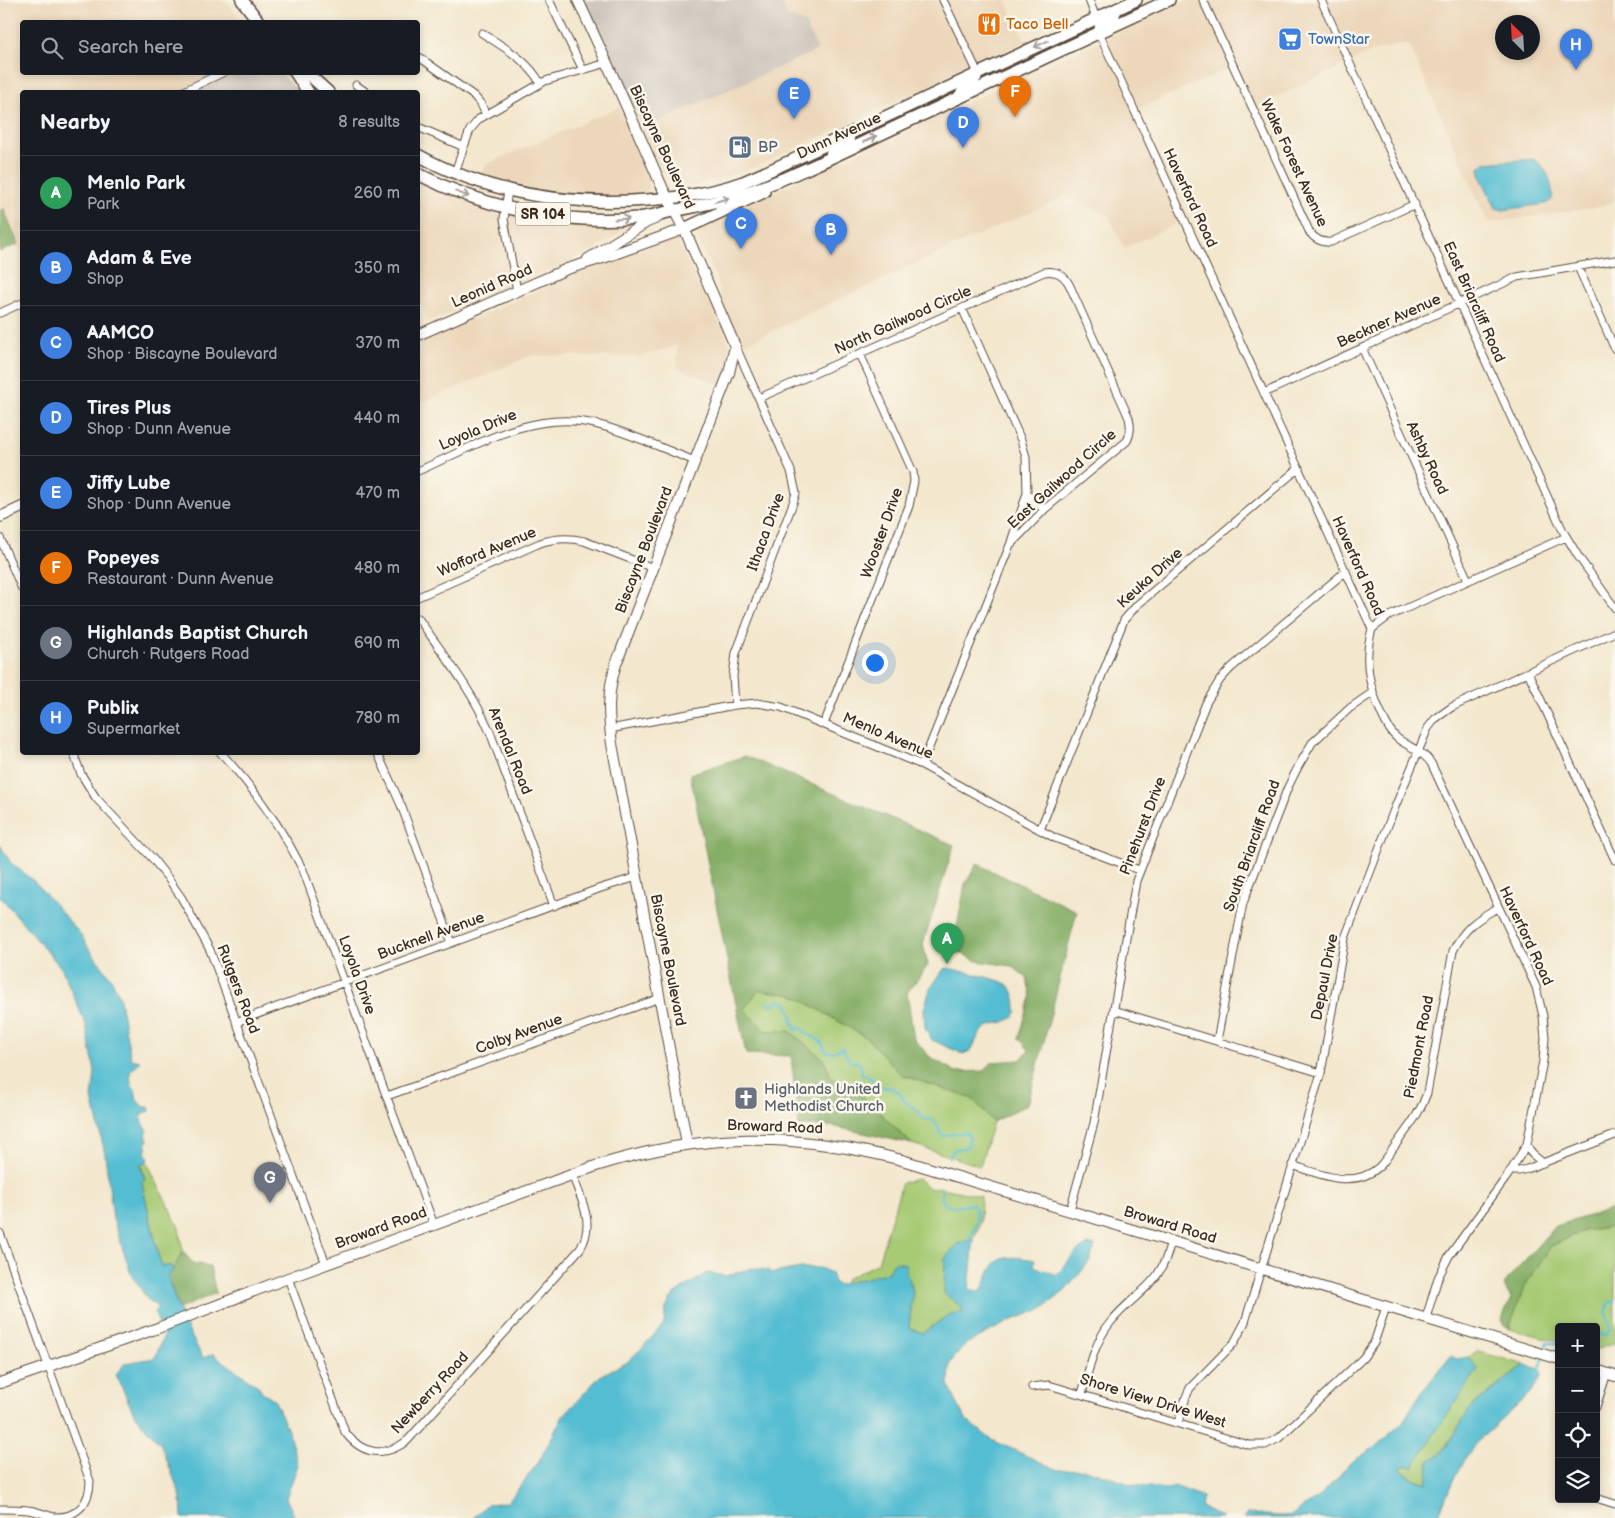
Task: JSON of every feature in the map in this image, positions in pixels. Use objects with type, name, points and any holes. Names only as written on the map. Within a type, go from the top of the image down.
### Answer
[{"type":"main road","points":[[242,0],[257,20]]},
{"type":"main road","name":"Dunn Avenue","points":[[420,155],[455,172],[508,190],[569,200],[599,202],[668,200],[692,195],[743,182],[791,161],[1136,0]]},
{"type":"main road","name":"Dunn Avenue","points":[[420,175],[457,192],[505,207],[548,215],[610,220],[638,218],[706,204],[741,194],[810,166],[1170,0]]},
{"type":"main road","points":[[297,75],[307,90]]},
{"type":"main road","points":[[309,75],[326,90]]},
{"type":"main road","points":[[684,229],[716,216],[798,176],[810,166]]},
{"type":"street","points":[[550,0],[582,70]]},
{"type":"street","name":"Biscayne Boulevard","points":[[578,0],[668,200],[684,229],[735,346],[729,373],[612,678],[608,705],[610,729],[636,877],[687,1144]]},
{"type":"street","points":[[943,0],[978,74],[975,80],[961,91],[958,98]]},
{"type":"street","points":[[1084,40],[1086,33],[1096,25],[1096,18],[1089,0]]},
{"type":"street","name":"Wake Forest Avenue","points":[[1204,0],[1310,233],[1314,238],[1325,242],[1332,242],[1415,204]]},
{"type":"street","name":"East Briarcliff Road","points":[[1320,0],[1566,536],[1615,608]]},
{"type":"street","points":[[1099,33],[1100,26],[1114,16],[1117,9]]},
{"type":"street","points":[[482,33],[532,69],[540,84]]},
{"type":"street","name":"Haverford Road","points":[[1099,33],[1372,629],[1367,664],[1372,693],[1387,726],[1397,738],[1425,755],[1431,763],[1536,987],[1540,1002],[1545,1028],[1542,1061],[1527,1145],[1449,1256],[1438,1278],[1426,1318]]},
{"type":"street","points":[[420,57],[474,96],[481,104],[486,115]]},
{"type":"street","points":[[455,172],[473,126],[486,115],[553,78],[607,63]]},
{"type":"street","points":[[186,90],[218,75]]},
{"type":"street","points":[[356,85],[363,90]]},
{"type":"street","points":[[420,128],[464,146]]},
{"type":"street","points":[[832,156],[831,153],[835,147],[852,136],[856,130]]},
{"type":"street","points":[[508,190],[504,220],[517,291]]},
{"type":"street","name":"Leonid Road","points":[[578,265],[647,222],[674,211]]},
{"type":"street","name":"Leonid Road","points":[[420,333],[578,265],[684,229]]},
{"type":"street","name":"Beckner Avenue","points":[[1264,393],[1526,274],[1615,260]]},
{"type":"street","points":[[1578,266],[1615,349]]},
{"type":"street","name":"North Gailwood Circle","points":[[758,398],[1044,272],[1059,273]]},
{"type":"street","name":"East Gailwood Circle","points":[[922,765],[1010,545],[1045,509],[1127,441],[1131,430],[1129,418],[1069,284],[1059,273]]},
{"type":"street","points":[[0,313],[20,304]]},
{"type":"street","points":[[962,308],[1021,440],[1026,457],[1027,493],[1010,545]]},
{"type":"street","name":"Ithaca Drive","points":[[735,346],[791,471],[796,493],[736,653],[732,676],[735,705]]},
{"type":"street","name":"Ashby Road","points":[[1362,348],[1468,580]]},
{"type":"street","name":"Wooster Drive","points":[[824,724],[909,506],[914,481],[913,472],[860,354]]},
{"type":"street","name":"Loyola Drive","points":[[420,470],[516,428],[540,422],[567,420],[608,427],[695,461]]},
{"type":"street","name":"Keuka Drive","points":[[1040,830],[1119,628],[1124,620],[1137,605],[1299,468]]},
{"type":"street","points":[[1027,493],[1030,500],[1045,509]]},
{"type":"street","points":[[0,517],[20,508]]},
{"type":"street","points":[[1372,629],[1389,616],[1566,536]]},
{"type":"street","points":[[0,538],[20,584]]},
{"type":"street","name":"Wofford Avenue","points":[[420,596],[540,543],[561,538],[584,541],[654,568]]},
{"type":"street","name":"Pinehurst Drive","points":[[1070,1210],[1094,1123],[1136,881],[1206,703],[1220,680],[1231,668],[1346,571]]},
{"type":"street","name":"Arendal Road","points":[[420,621],[456,671],[481,712],[554,906]]},
{"type":"street","name":"Depaul Drive","points":[[1178,1423],[1190,1388],[1226,1352],[1240,1334],[1320,1073],[1345,938],[1428,728],[1435,719],[1447,710],[1615,632]]},
{"type":"street","points":[[1528,672],[1615,860]]},
{"type":"street","name":"South Briarcliff Road","points":[[1217,1041],[1243,903],[1288,787],[1312,743],[1350,708],[1372,693]]},
{"type":"street","name":"Menlo Avenue","points":[[610,729],[735,705],[757,703],[781,707],[922,765],[1055,838],[1139,870]]},
{"type":"street","name":"Rutgers Road","points":[[74,755],[81,774],[96,798],[153,860],[181,897],[210,950],[326,1264]]},
{"type":"street","name":"Loyola Drive","points":[[223,755],[264,804],[290,846],[312,892],[434,1225]]},
{"type":"street","points":[[377,755],[401,805],[452,943]]},
{"type":"street","name":"Bucknell Avenue","points":[[236,1022],[636,877]]},
{"type":"street","name":"Piedmont Road","points":[[1292,1165],[1335,1178],[1352,1179],[1367,1175],[1383,1162],[1418,1115],[1427,1093],[1452,951],[1470,925],[1498,908]]},
{"type":"street","name":"Colby Avenue","points":[[387,1096],[660,998]]},
{"type":"street","points":[[1114,1010],[1320,1073]]},
{"type":"street","points":[[1510,1171],[1519,1171],[1543,1163],[1615,1135]]},
{"type":"street","name":"Broward Road","points":[[0,1383],[158,1328],[288,1278],[572,1174],[620,1158],[687,1144],[724,1140],[776,1140],[843,1146],[902,1160],[1555,1358]]},
{"type":"street","points":[[1527,1145],[1532,1154],[1543,1163]]},
{"type":"street","name":"Newberry Road","points":[[288,1278],[345,1432],[358,1446],[365,1449],[380,1452],[395,1449],[408,1440],[580,1249],[586,1240],[588,1218],[572,1174]]},
{"type":"street","points":[[0,1233],[4,1254],[90,1481],[89,1498],[85,1505],[78,1511],[63,1517],[54,1517],[27,1510],[0,1510]]},
{"type":"street","points":[[1082,1394],[1096,1347],[1102,1335],[1111,1322],[1152,1284],[1165,1261],[1171,1241]]},
{"type":"street","name":"Shore View Drive West","points":[[1032,1387],[1049,1385],[1249,1445],[1265,1445],[1280,1438],[1363,1358],[1374,1343],[1386,1307]]},
{"type":"street","points":[[1600,1398],[1611,1375]]},
{"type":"street","points":[[1600,1499],[1615,1504]]},
{"type":"shaded area","points":[[0,0],[225,0],[240,20],[20,20],[20,75],[233,75],[199,90],[20,90],[20,249],[4,210],[0,211]]},
{"type":"shaded area","points":[[582,0],[780,0],[788,16],[805,23],[818,50],[643,128]]},
{"type":"shaded area","points":[[780,0],[1006,0],[1026,42],[755,167],[682,189],[671,186],[643,128],[818,50],[805,23],[788,16]]},
{"type":"shaded area","points":[[1187,0],[1615,0],[1615,200],[1599,207],[1488,223],[1410,46],[1400,44],[1366,54],[1249,110],[1230,68],[1138,109],[1188,218],[1124,248],[1109,216],[1066,196],[740,346],[724,310],[718,283],[696,234],[696,230],[700,226]]},
{"type":"shaded area","points":[[233,75],[283,75],[297,90],[199,90]]},
{"type":"shaded area","points":[[619,107],[632,143],[649,180],[648,191],[643,195],[610,198],[529,190],[479,177],[487,164]]},
{"type":"shaded area","points":[[420,181],[475,204],[636,223],[587,254],[428,322],[420,303]]},
{"type":"shaded area","points":[[673,238],[679,242],[703,294],[711,305],[728,341],[730,358],[720,385],[677,368],[678,345],[640,357],[532,355],[420,403],[420,342],[605,261]]},
{"type":"green space","points":[[4,209],[18,244],[0,252],[0,211]]},
{"type":"green space","points":[[745,756],[954,845],[923,944],[928,965],[907,993],[914,1039],[930,1057],[956,1072],[985,1071],[992,1062],[1020,1060],[1029,1050],[1019,1038],[1031,997],[1027,978],[1012,966],[977,961],[953,949],[965,884],[977,864],[1077,911],[1028,1104],[993,1122],[973,1099],[902,1075],[867,1038],[794,995],[759,990],[744,1009],[765,1031],[789,1031],[824,1059],[831,1078],[854,1088],[912,1144],[832,1126],[799,1126],[791,1056],[746,1054],[690,774]]},
{"type":"green space","points":[[759,990],[794,995],[867,1038],[902,1075],[973,1099],[993,1122],[980,1166],[912,1144],[854,1088],[831,1078],[824,1059],[789,1031],[765,1031],[744,1009]]},
{"type":"green space","points":[[147,1162],[179,1228],[183,1252],[173,1269],[170,1265],[163,1267],[159,1258],[142,1183],[145,1180],[141,1165]]},
{"type":"green space","points":[[918,1179],[931,1189],[937,1187],[981,1196],[980,1223],[974,1239],[958,1244],[945,1293],[965,1312],[950,1314],[923,1333],[909,1328],[913,1291],[906,1272],[906,1264],[895,1262],[886,1273],[844,1285],[846,1279],[878,1263],[902,1183]]},
{"type":"green space","points":[[1615,1208],[1615,1226],[1583,1231],[1551,1246],[1524,1287],[1509,1329],[1501,1321],[1511,1298],[1503,1285],[1555,1226]]},
{"type":"green space","points":[[1615,1226],[1615,1343],[1600,1349],[1600,1323],[1555,1323],[1555,1340],[1509,1329],[1524,1287],[1551,1246],[1583,1231]]},
{"type":"green space","points":[[183,1252],[193,1263],[210,1266],[216,1293],[179,1309],[168,1277]]},
{"type":"green space","points":[[1477,1351],[1525,1365],[1472,1406],[1441,1454],[1430,1460],[1428,1483],[1412,1478],[1399,1469],[1405,1465],[1413,1467],[1478,1369],[1468,1357]]},
{"type":"water","points":[[1533,159],[1546,171],[1551,183],[1552,200],[1545,204],[1503,210],[1496,208],[1481,178],[1479,167],[1485,163]]},
{"type":"water","points":[[0,845],[11,863],[36,883],[81,935],[112,980],[119,995],[131,1059],[140,1061],[130,1072],[131,1085],[135,1089],[137,1100],[143,1107],[149,1107],[150,1111],[142,1113],[143,1122],[148,1130],[145,1152],[148,1157],[147,1162],[141,1165],[142,1174],[145,1176],[142,1183],[159,1258],[163,1267],[170,1265],[173,1269],[168,1277],[171,1288],[192,1338],[203,1358],[213,1354],[274,1399],[287,1428],[298,1465],[286,1498],[295,1518],[182,1518],[181,1497],[161,1445],[135,1416],[116,1375],[125,1363],[155,1358],[164,1335],[154,1312],[157,1309],[156,1305],[148,1300],[131,1274],[113,1219],[105,1154],[92,1098],[95,1072],[86,1025],[62,969],[0,896]]},
{"type":"water","points":[[948,968],[1000,981],[1010,987],[1015,1000],[1016,1013],[1005,1022],[991,1025],[984,1029],[971,1051],[963,1054],[932,1040],[925,1028],[924,1009],[930,989],[944,969]]},
{"type":"water","points":[[974,1239],[969,1289],[981,1292],[991,1269],[1002,1259],[1012,1257],[1035,1260],[1034,1266],[1057,1275],[1076,1252],[1088,1244],[1095,1246],[1089,1262],[1065,1291],[1042,1309],[1010,1321],[966,1344],[950,1363],[949,1386],[965,1419],[992,1440],[1058,1470],[1086,1469],[1132,1485],[1166,1489],[1177,1487],[1203,1497],[1201,1507],[1223,1518],[473,1518],[488,1504],[508,1502],[538,1463],[563,1416],[601,1375],[626,1363],[664,1324],[666,1308],[674,1294],[707,1273],[726,1276],[751,1268],[767,1270],[772,1273],[801,1268],[820,1268],[831,1273],[834,1283],[838,1285],[886,1273],[895,1262],[906,1264],[906,1272],[913,1291],[909,1328],[923,1333],[950,1314],[964,1312],[959,1305],[944,1293],[945,1258],[958,1244]]},
{"type":"water","points":[[1451,1356],[1457,1359],[1468,1357],[1478,1369],[1413,1467],[1405,1465],[1399,1469],[1412,1478],[1427,1483],[1430,1460],[1441,1454],[1472,1406],[1525,1365],[1540,1369],[1542,1376],[1531,1392],[1473,1446],[1454,1479],[1437,1518],[1244,1518],[1246,1514],[1292,1515],[1314,1500],[1332,1484],[1350,1463],[1374,1448],[1402,1423],[1421,1393]]},
{"type":"waterway","points":[[767,1003],[773,1005],[778,1001],[786,1002],[796,1030],[802,1028],[805,1033],[821,1042],[824,1049],[828,1052],[843,1048],[851,1062],[857,1062],[861,1065],[862,1075],[868,1076],[881,1087],[891,1088],[899,1092],[905,1102],[916,1109],[924,1119],[936,1122],[943,1136],[958,1133],[969,1136],[967,1147],[954,1150],[949,1157]]},
{"type":"waterway","points":[[941,1189],[945,1205],[956,1207],[972,1204],[975,1209],[977,1218],[969,1241]]},
{"type":"waterway","points":[[1600,1334],[1605,1336],[1610,1330],[1606,1313],[1609,1303],[1615,1302]]},
{"type":"waterway","points":[[1545,1351],[1547,1342],[1555,1343]]},
{"type":"waterway","points":[[1540,1369],[1544,1356]]},
{"type":"place","name":"Taco Bell","points":[[989,24]]},
{"type":"place","name":"TownStar","points":[[1290,39]]},
{"type":"place","name":"Publix","points":[[1576,70]]},
{"type":"place","name":"Popeyes","points":[[1015,117]]},
{"type":"place","name":"Jiffy Lube","points":[[794,119]]},
{"type":"place","name":"BP","points":[[740,147]]},
{"type":"place","name":"Tires Plus","points":[[963,148]]},
{"type":"place","name":"AAMCO","points":[[741,249]]},
{"type":"place","name":"Adam & Eve","points":[[831,255]]},
{"type":"place","name":"Menlo Park","points":[[947,964]]},
{"type":"place","name":"Highlands United Methodist Church","points":[[746,1098]]},
{"type":"place","name":"Highlands Baptist Church","points":[[270,1203]]}]
